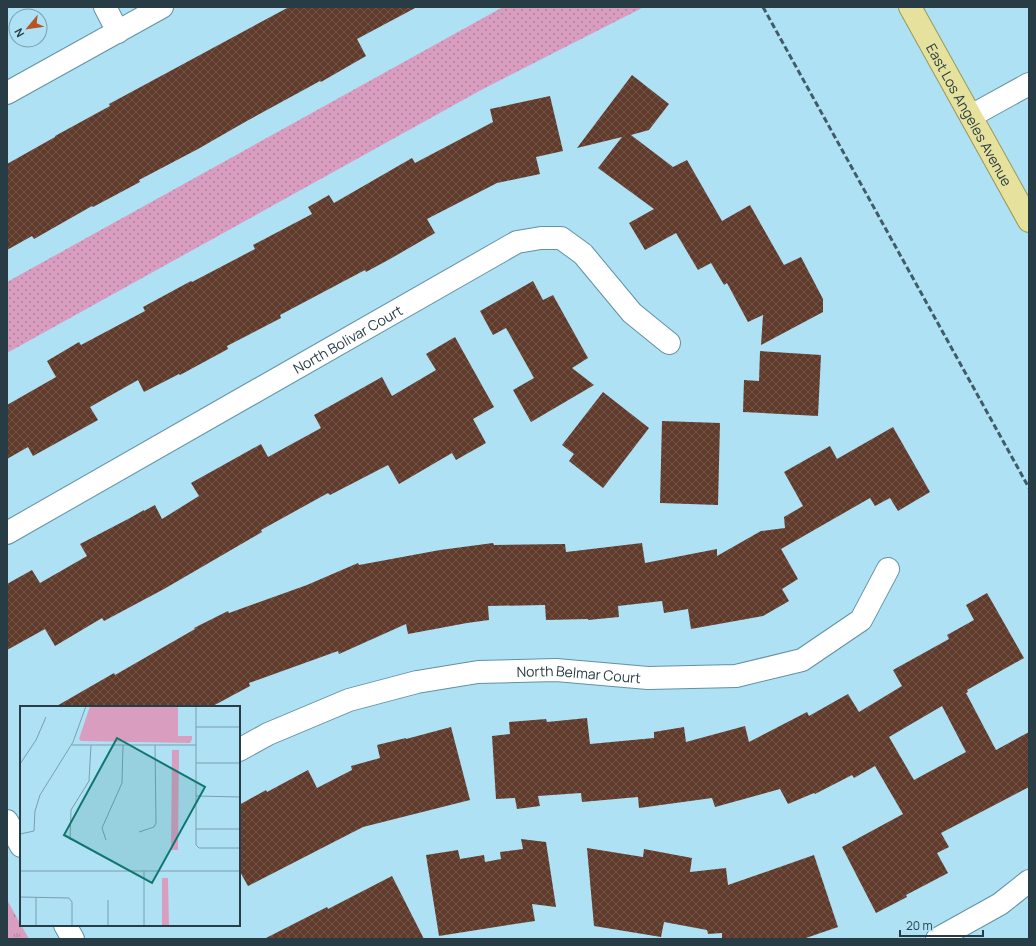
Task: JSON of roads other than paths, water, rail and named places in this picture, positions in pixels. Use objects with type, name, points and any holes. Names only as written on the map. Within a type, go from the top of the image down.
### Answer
[{"type":"main road","name":"East Los Angeles Avenue","points":[[910,7],[1029,221]]},
{"type":"street","points":[[105,7],[118,32]]},
{"type":"street","points":[[7,93],[162,7]]},
{"type":"street","points":[[971,116],[1029,84]]},
{"type":"street","name":"North Bolivar Court","points":[[7,533],[517,242],[541,238],[560,238],[584,254],[632,313],[669,343]]},
{"type":"street","name":"North Belmar Court","points":[[240,749],[268,734],[349,700],[417,682],[478,672],[556,670],[648,678],[736,676],[802,660],[861,620],[888,569]]},
{"type":"street","points":[[7,821],[20,844]]},
{"type":"street","points":[[937,939],[1000,904],[1029,881]]},
{"type":"street","points":[[66,926],[73,939]]},
{"type":"railway","points":[[763,7],[1029,488]]}]
